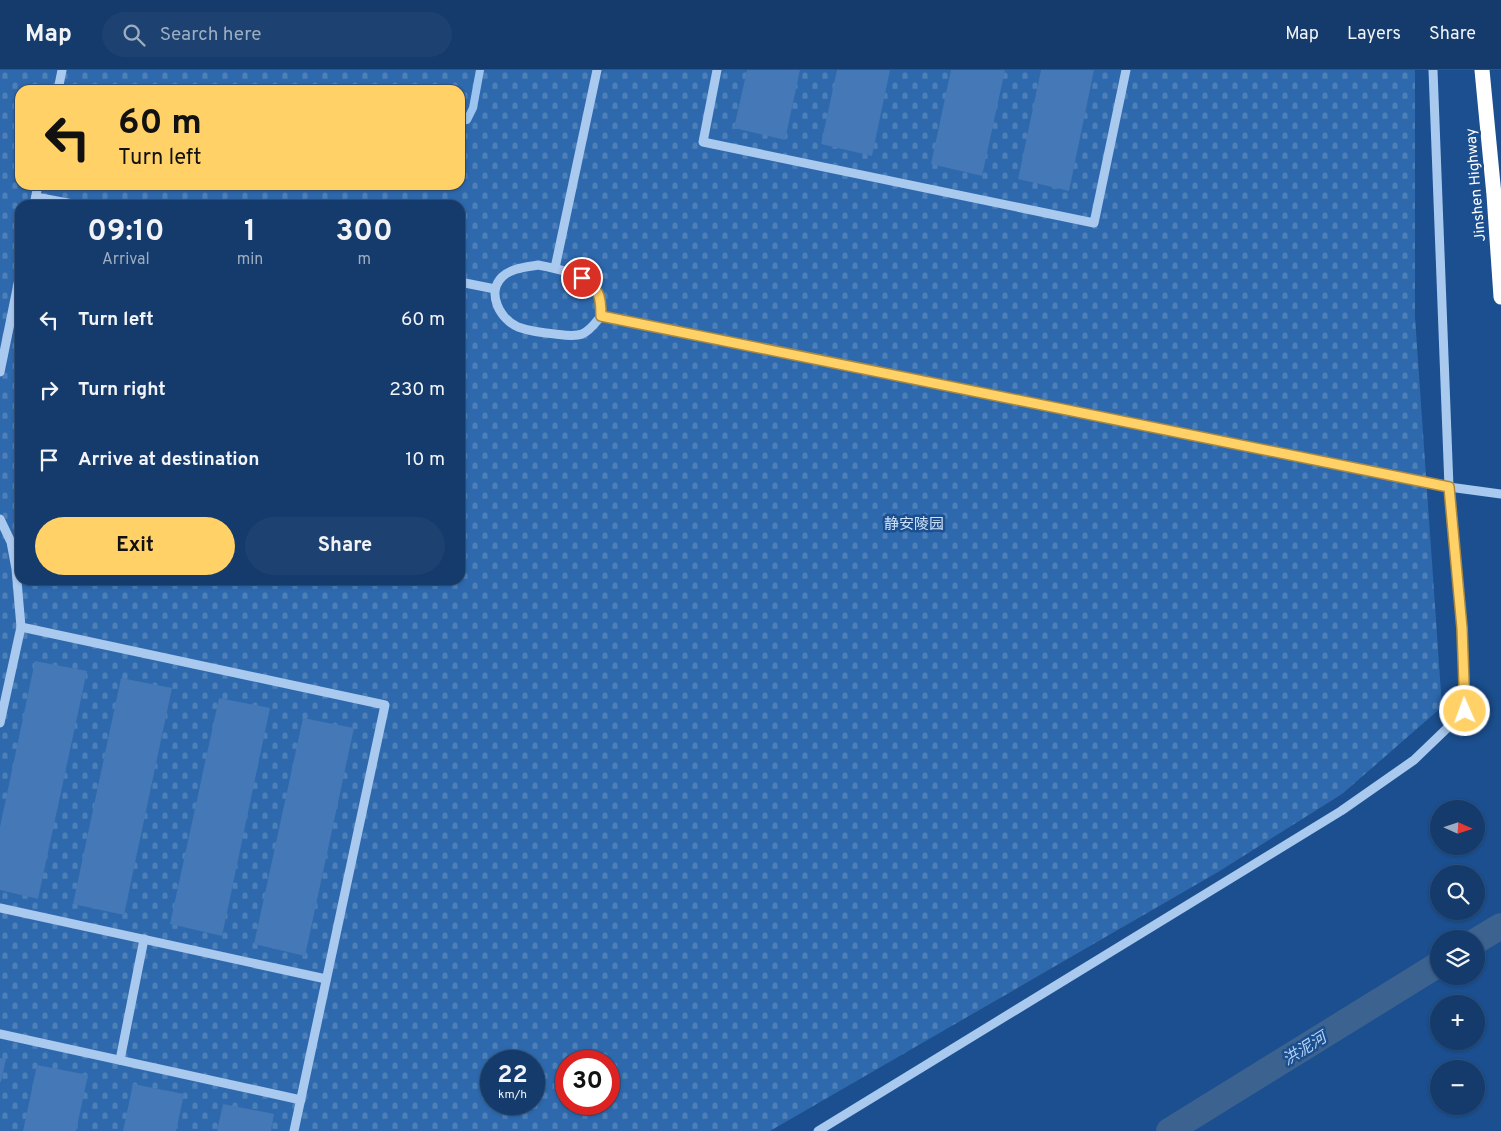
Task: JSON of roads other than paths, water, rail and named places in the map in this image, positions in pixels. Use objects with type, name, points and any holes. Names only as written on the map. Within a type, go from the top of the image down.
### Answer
[{"type":"highway","name":"Jinshen Highway","points":[[1482,70],[1494,195],[1501,297]]},
{"type":"street","points":[[59,85],[62,70]]},
{"type":"street","points":[[555,268],[597,70]]},
{"type":"street","points":[[718,70],[703,142],[1094,223],[1126,70]]},
{"type":"street","points":[[818,1131],[1341,811],[1414,760],[1465,711],[1462,628],[1449,487],[1433,70]]},
{"type":"street","points":[[538,265],[555,268],[582,278],[595,288],[601,301],[601,316],[582,334],[567,336],[539,332],[518,326],[506,319],[498,307],[495,289],[502,276],[517,269],[538,265]]},
{"type":"street","points":[[465,283],[495,289]]},
{"type":"street","points":[[0,372],[15,298]]},
{"type":"street","points":[[601,316],[1449,487],[1501,494]]},
{"type":"street","points":[[0,520],[11,542],[15,564]]},
{"type":"street","points":[[0,723],[21,627],[17,585]]},
{"type":"street","points":[[21,627],[385,705],[294,1131]]},
{"type":"street","points":[[0,908],[326,979]]},
{"type":"street","points":[[120,1060],[144,939]]},
{"type":"street","points":[[0,1034],[301,1100]]},
{"type":"waterway","points":[[465,120],[467,120],[473,108],[480,70]]},
{"type":"waterway","name":"洪泥河","points":[[1485,936],[1501,926]]},
{"type":"waterway","name":"洪泥河","points":[[1169,1131],[1430,970]]},
{"type":"park label","name":"静安陵园","points":[[914,524]]}]
